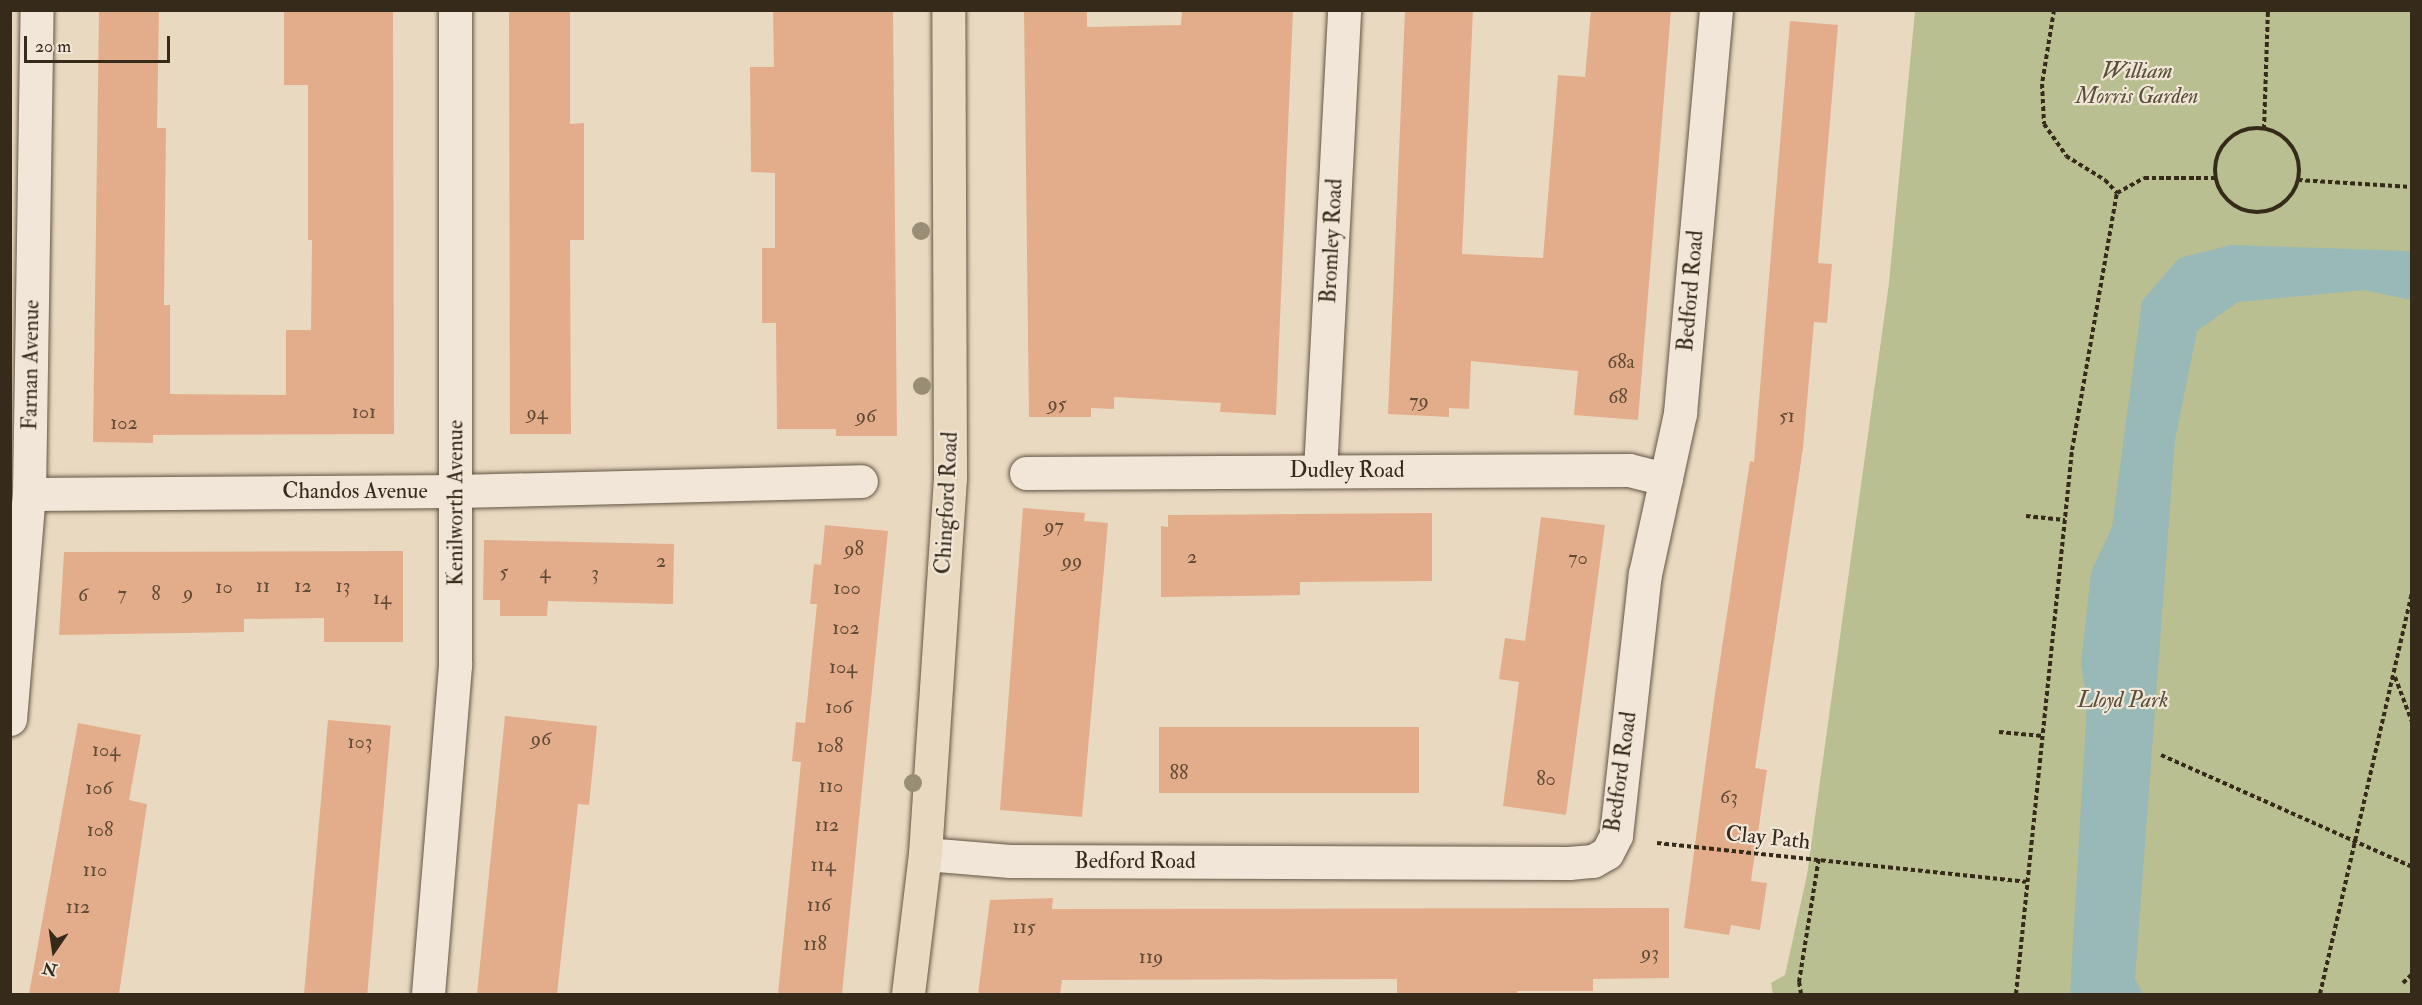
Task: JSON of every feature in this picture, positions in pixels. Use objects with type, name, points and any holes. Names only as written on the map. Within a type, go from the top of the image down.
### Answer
[{"type":"main road","name":"Chingford Road","points":[[908,994],[925,854],[952,410],[948,10]]},
{"type":"street","name":"Farnan Avenue","points":[[10,719],[29,494],[37,10]]},
{"type":"street","name":"Kenilworth Avenue","points":[[428,994],[454,665],[457,491],[455,10]]},
{"type":"street","name":"Bromley Road","points":[[1320,471],[1344,10]]},
{"type":"street","name":"Bedford Road","points":[[925,854],[1010,861],[1569,863],[1593,861],[1607,853],[1616,835],[1645,574],[1680,412],[1716,10]]},
{"type":"street","name":"Dudley Road","points":[[1026,473],[1629,470],[1666,479]]},
{"type":"street","name":"Chandos Avenue","points":[[29,494],[457,491],[861,481]]},
{"type":"path","points":[[2054,10],[2043,84],[2044,124],[2066,156],[2106,180],[2117,193]]},
{"type":"path","points":[[2264,129],[2268,10]]},
{"type":"path","points":[[2250,128],[2264,129],[2290,144],[2299,164],[2298,180],[2284,202],[2272,210],[2253,212],[2226,198],[2216,178],[2215,164],[2226,141],[2250,128]]},
{"type":"path","points":[[2117,193],[2144,178],[2216,178]]},
{"type":"path","points":[[2298,180],[2412,187]]},
{"type":"path","points":[[2016,994],[2072,450],[2117,193]]},
{"type":"path","points":[[2026,516],[2065,520]]},
{"type":"path","points":[[2320,994],[2395,676],[2412,592]]},
{"type":"path","points":[[2395,676],[2412,722]]},
{"type":"path","points":[[1999,732],[2043,736]]},
{"type":"path","points":[[2161,755],[2412,867]]},
{"type":"path","name":"Clay Path","points":[[1616,835],[1662,844],[1819,857],[1799,982],[1801,994]]},
{"type":"path","points":[[1819,857],[2026,882]]},
{"type":"path","points":[[2403,983],[2412,974]]},
{"type":"green space","name":"Lloyd Park","points":[[1915,11],[2411,11],[2411,994],[1773,994],[1771,983],[1785,975],[1807,875],[1889,283]]},
{"type":"water","points":[[2231,245],[2411,251],[2411,300],[2364,290],[2238,302],[2197,331],[2175,440],[2135,979],[2143,994],[2070,994],[2087,703],[2081,664],[2091,572],[2112,527],[2142,301],[2179,258]]},
{"type":"building","points":[[99,10],[159,10],[157,128],[166,128],[164,305],[170,305],[170,394],[286,395],[286,330],[311,330],[312,240],[308,240],[308,85],[284,85],[284,10],[393,10],[394,434],[153,435],[153,443],[93,442]]},
{"type":"building","points":[[509,10],[570,10],[570,124],[584,123],[584,240],[570,240],[571,434],[510,434]]},
{"type":"building","points":[[773,10],[893,10],[897,436],[836,436],[836,429],[777,429],[776,323],[762,323],[762,248],[775,248],[775,173],[751,172],[750,67],[774,67]]},
{"type":"building","points":[[1024,10],[1087,10],[1087,27],[1181,25],[1182,10],[1293,10],[1276,415],[1220,412],[1221,403],[1114,397],[1114,409],[1091,408],[1091,417],[1029,417]]},
{"type":"building","points":[[1405,10],[1473,10],[1462,254],[1543,258],[1558,75],[1585,77],[1591,10],[1671,10],[1638,420],[1574,415],[1578,371],[1471,361],[1469,409],[1449,408],[1449,417],[1388,414]]},
{"type":"building","points":[[1790,21],[1838,25],[1818,263],[1832,264],[1827,323],[1814,322],[1803,448],[1755,768],[1767,770],[1751,881],[1767,883],[1760,930],[1731,925],[1729,935],[1684,928],[1714,701],[1750,461],[1754,462]]},
{"type":"building","points":[[1023,508],[1085,513],[1084,521],[1108,523],[1082,817],[1000,810]]},
{"type":"building","points":[[1432,513],[1432,581],[1300,582],[1300,595],[1161,597],[1161,526],[1168,527],[1168,515]]},
{"type":"building","points":[[1541,517],[1605,525],[1566,815],[1503,806],[1519,682],[1499,679],[1505,638],[1525,641]]},
{"type":"building","points":[[825,525],[888,531],[842,994],[778,994],[801,762],[792,761],[796,722],[805,723],[817,604],[810,604],[814,564],[821,565]]},
{"type":"building","points":[[484,540],[674,544],[673,604],[548,601],[547,616],[500,616],[500,600],[483,600]]},
{"type":"building","points":[[403,551],[403,642],[324,642],[324,618],[244,619],[244,632],[59,635],[64,552]]},
{"type":"building","points":[[505,716],[597,726],[589,805],[578,804],[557,994],[477,994]]},
{"type":"building","points":[[328,720],[391,725],[367,994],[304,994]]},
{"type":"building","points":[[78,723],[141,735],[129,800],[147,804],[119,994],[29,994]]},
{"type":"building","points":[[1159,727],[1419,727],[1419,793],[1159,793]]},
{"type":"building","points":[[1053,898],[1052,909],[1669,908],[1669,978],[1593,979],[1593,991],[1517,991],[1517,994],[1397,994],[1397,979],[1062,980],[1060,994],[978,994],[990,900]]},
{"type":"park label","name":"William Morris Garden","points":[[2137,84]]}]
